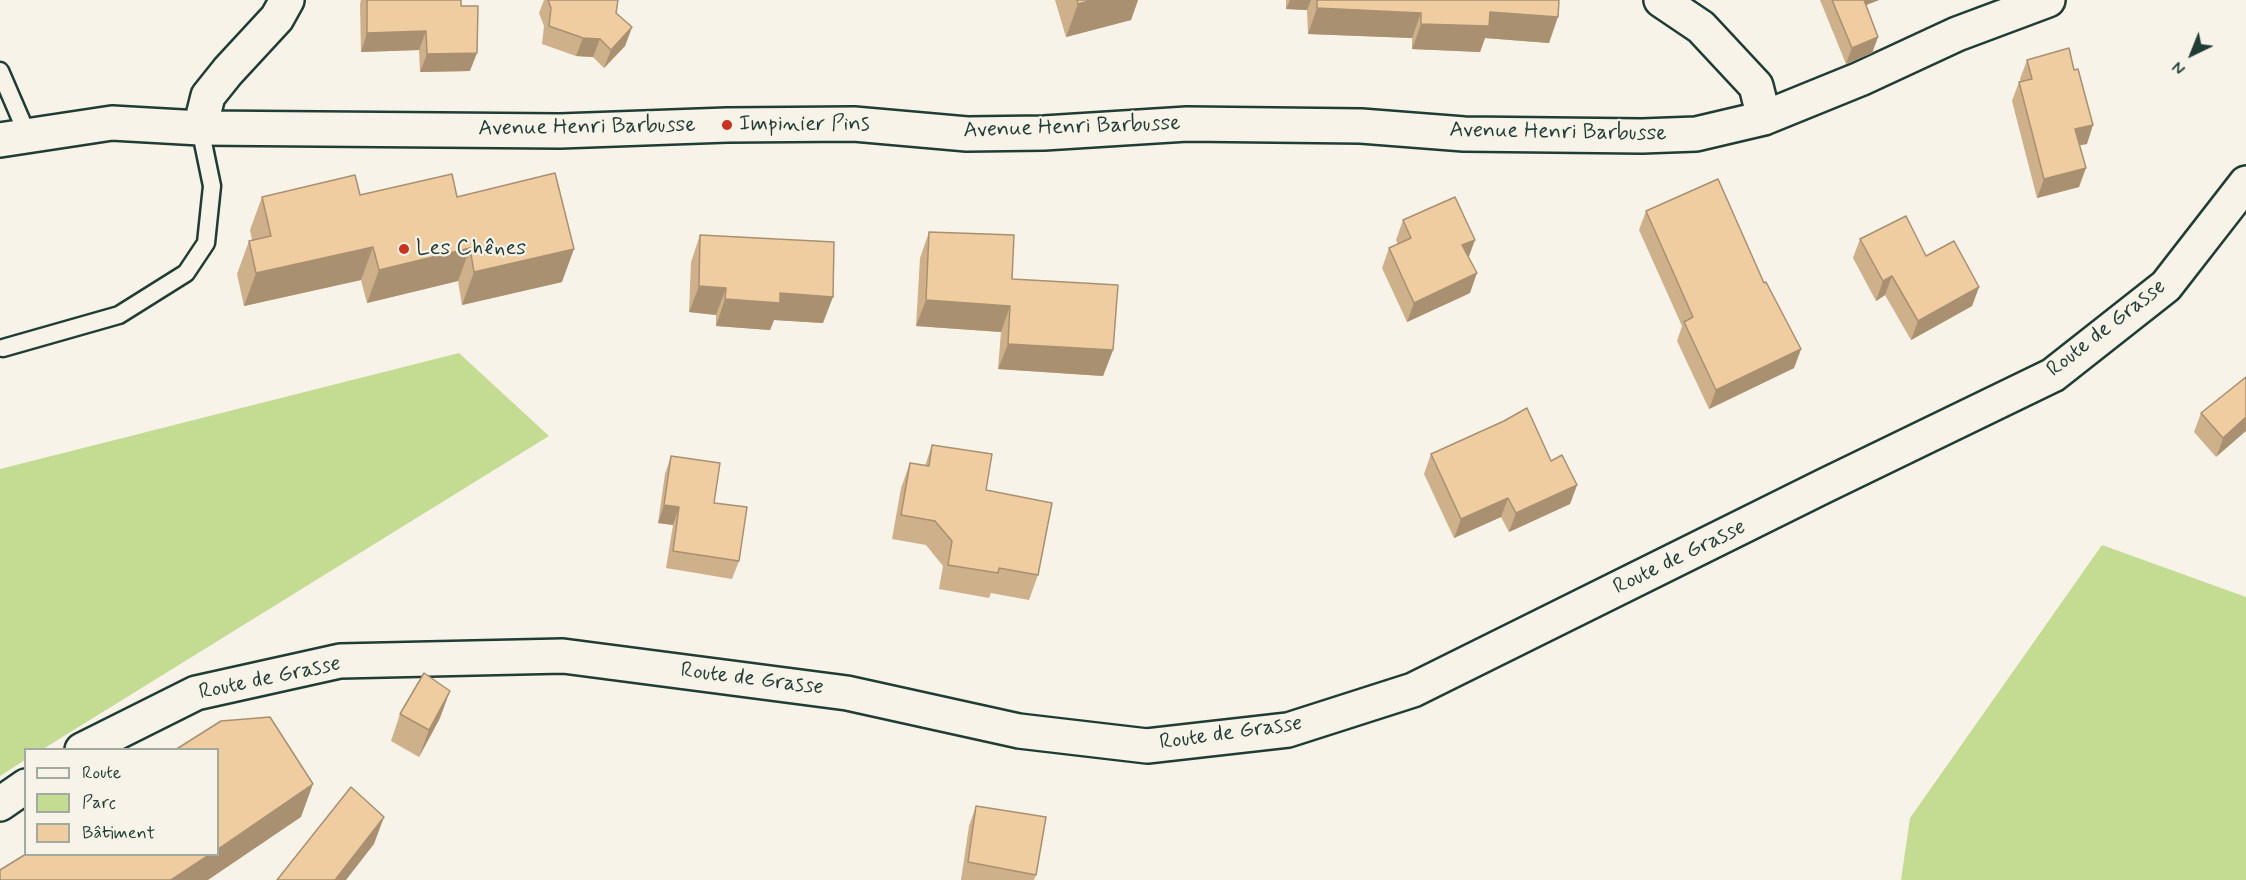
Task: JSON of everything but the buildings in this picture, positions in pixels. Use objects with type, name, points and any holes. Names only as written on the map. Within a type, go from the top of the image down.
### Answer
[{"type":"street","points":[[200,128],[208,96],[277,18],[287,0]]},
{"type":"street","points":[[1661,0],[1701,27],[1756,86],[1764,118]]},
{"type":"street","name":"Avenue Henri Barbusse","points":[[14,138],[112,123],[200,128],[560,131],[727,125],[854,124],[978,134],[1044,134],[1187,124],[1361,126],[1464,134],[1642,136],[1696,134],[1764,118],[1860,79],[1957,34],[2048,0]]},
{"type":"street","name":"Route de Grasse","points":[[86,748],[196,693],[340,662],[563,656],[847,693],[1019,731],[1147,746],[1287,730],[1413,690],[2053,375],[2166,286],[2246,183]]},
{"type":"street","points":[[0,804],[24,787]]},
{"type":"lane","points":[[0,71],[14,138]]},
{"type":"lane","points":[[3,348],[119,315],[186,273],[206,243],[212,186],[200,128]]},
{"type":"green space","points":[[459,353],[549,436],[45,748],[24,748],[24,761],[0,776],[0,469]]},
{"type":"green space","points":[[2102,545],[2246,597],[2246,880],[1901,880],[1910,818]]},
{"type":"place","name":"Impinier Pins","points":[[727,125]]},
{"type":"place","name":"Les Chênes","points":[[404,249]]}]
